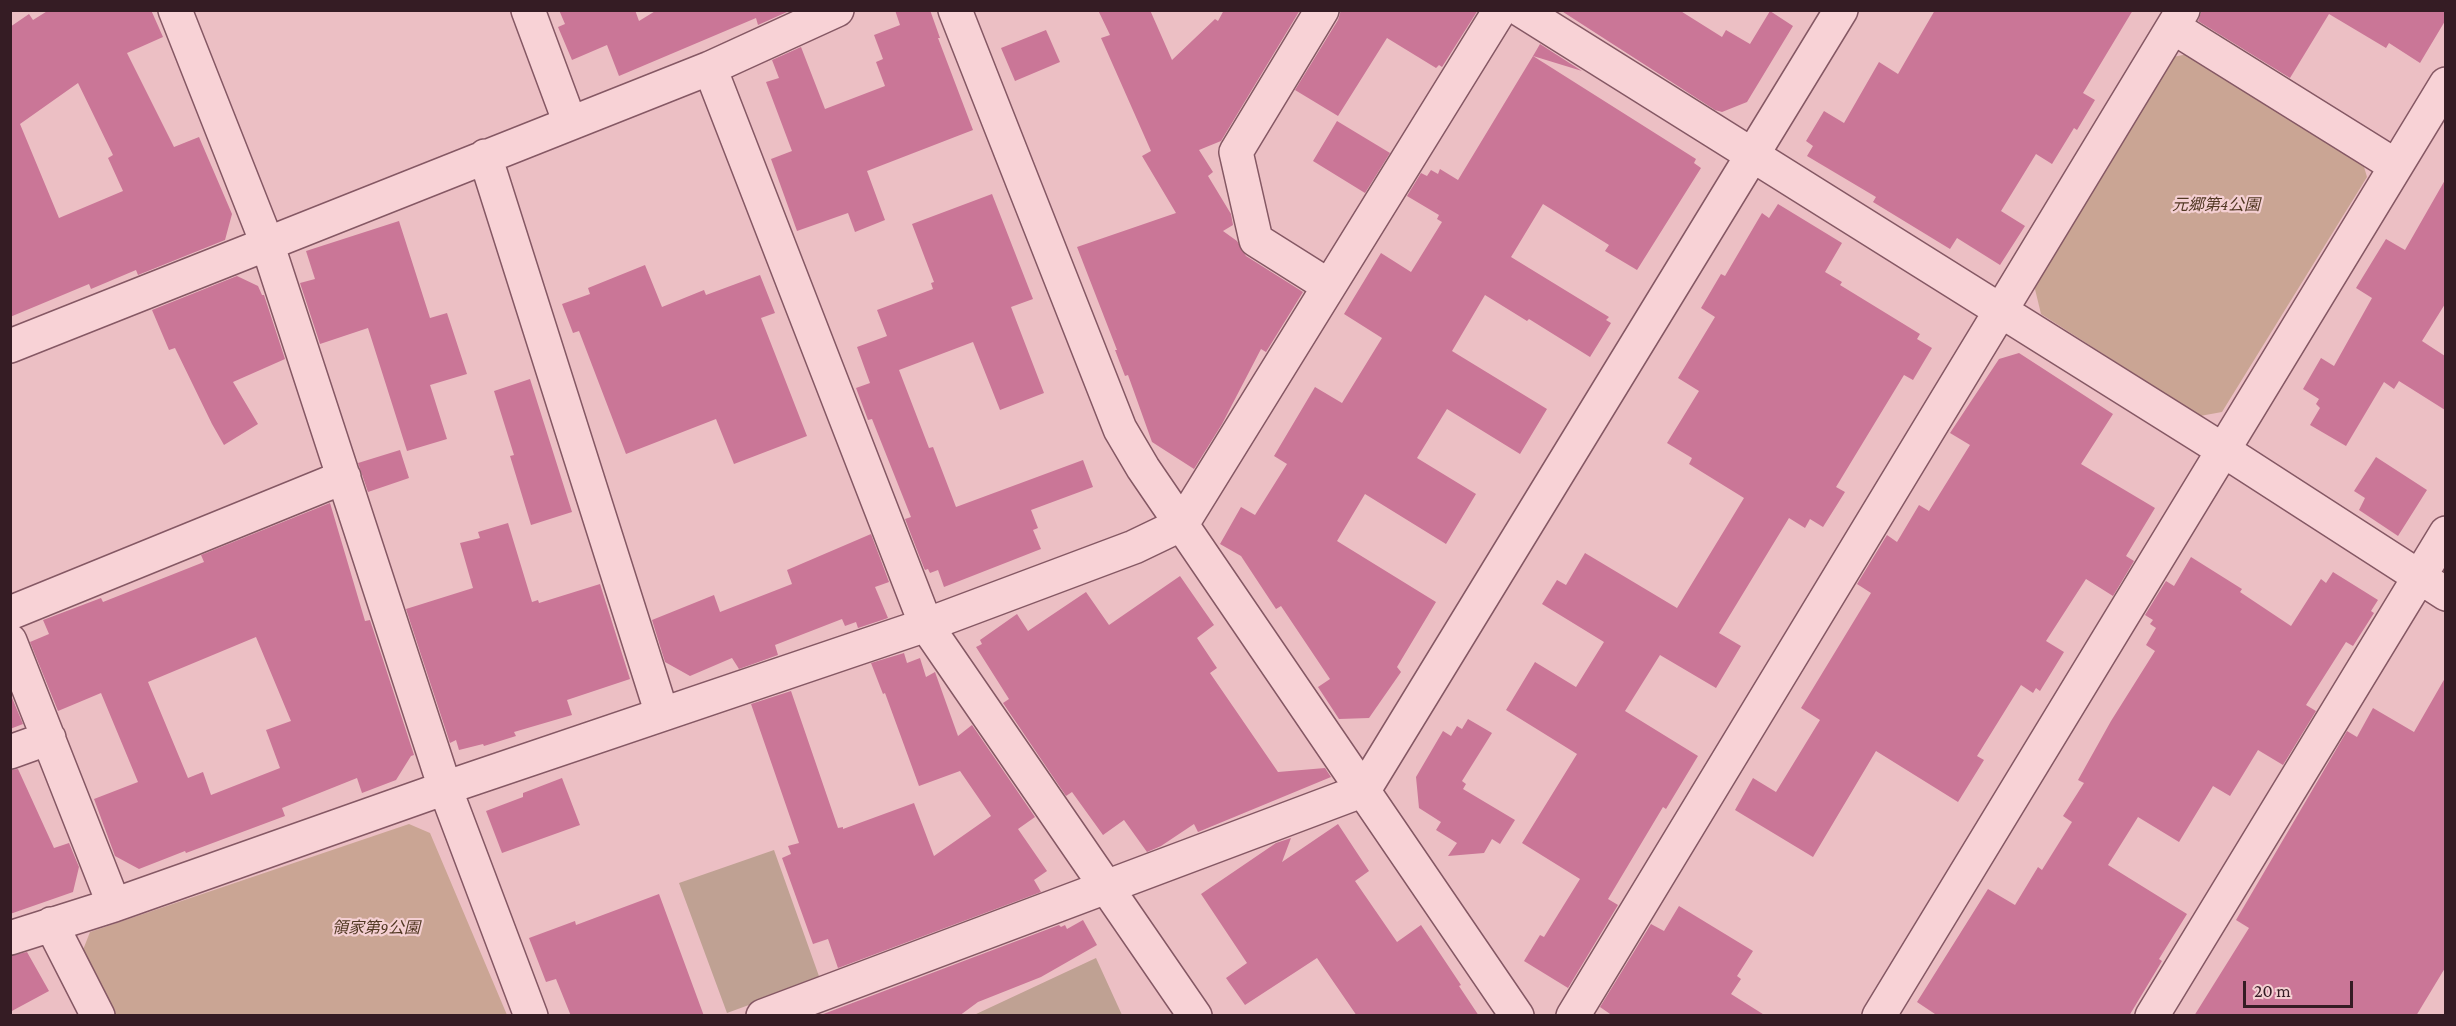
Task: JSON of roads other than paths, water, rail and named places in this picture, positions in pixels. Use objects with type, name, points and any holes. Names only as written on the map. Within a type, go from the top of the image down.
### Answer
[{"type":"street","points":[[175,10],[267,243],[445,788],[531,1016]]},
{"type":"street","points":[[528,10],[570,123]]},
{"type":"street","points":[[10,346],[710,68],[837,10]]},
{"type":"street","points":[[955,10],[1120,429],[1143,468],[1517,1016]]},
{"type":"street","points":[[1322,10],[1236,152],[1256,240],[1329,286]]},
{"type":"street","points":[[10,938],[114,905],[445,788],[926,625],[1134,547],[1182,524],[1500,10]]},
{"type":"street","points":[[1521,10],[2223,450],[2432,586]]},
{"type":"street","points":[[763,1016],[1106,885],[1364,790],[1841,10]]},
{"type":"street","points":[[1574,1016],[2178,19],[2396,166]]},
{"type":"street","points":[[710,68],[926,625],[1195,1016]]},
{"type":"street","points":[[1879,1016],[2445,84]]},
{"type":"street","points":[[485,156],[662,714]]},
{"type":"street","points":[[10,613],[344,477]]},
{"type":"street","points":[[2152,1016],[2432,586],[2445,533]]},
{"type":"street","points":[[11,644],[114,905]]},
{"type":"street","points":[[10,752],[49,738]]},
{"type":"street","points":[[51,924],[98,1016]]},
{"type":"park label","name":"元郷第4公園","points":[[2216,205]]},
{"type":"park label","name":"領家第9公園","points":[[376,928]]}]
